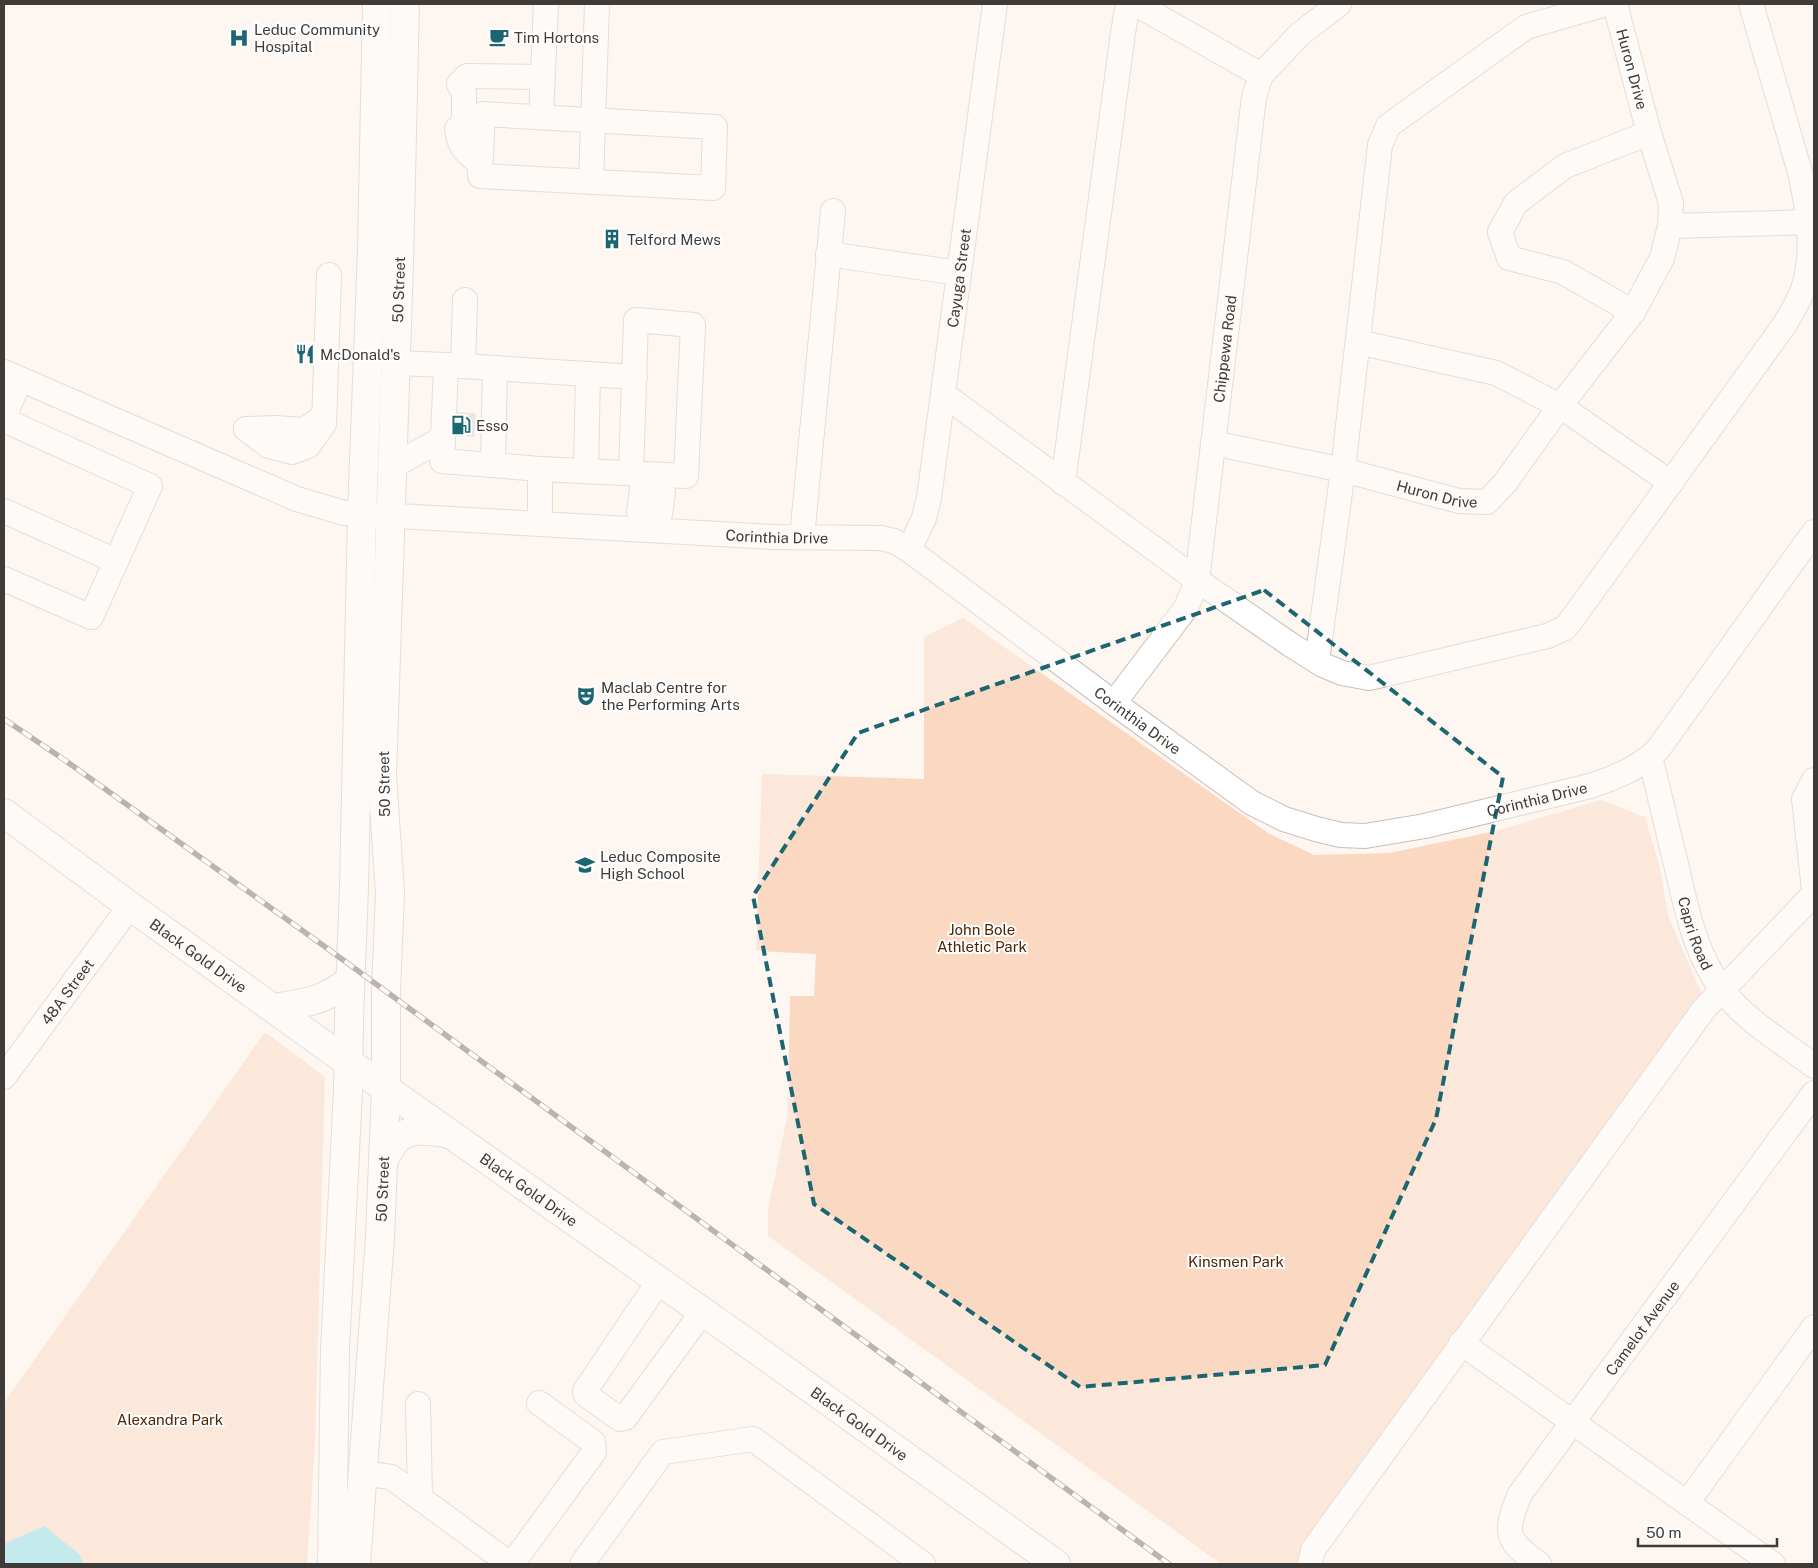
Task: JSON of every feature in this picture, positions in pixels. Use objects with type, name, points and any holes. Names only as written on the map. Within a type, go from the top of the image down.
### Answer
[{"type":"main road","name":"50 Street","points":[[332,1564],[336,1349],[348,1091],[362,514],[372,250],[377,4]]},
{"type":"main road","name":"50 Street","points":[[356,1564],[380,1237],[386,1088],[386,992],[390,893],[382,776],[396,363],[405,4]]},
{"type":"main road","name":"Black Gold Drive","points":[[4,813],[59,855],[348,1063],[703,1312],[1056,1564]]},
{"type":"main road","points":[[272,1008],[316,1001],[340,989],[350,980]]},
{"type":"main road","points":[[383,1162],[394,1142],[406,1134],[419,1130],[450,1134]]},
{"type":"street","points":[[541,117],[546,4]]},
{"type":"street","points":[[591,182],[597,4]]},
{"type":"street","name":"Cayuga Street","points":[[909,550],[924,518],[929,498],[995,4]]},
{"type":"street","points":[[1064,483],[1122,33],[1128,4]]},
{"type":"street","points":[[1136,4],[1261,75]]},
{"type":"street","name":"Chippewa Road","points":[[1114,704],[1186,608],[1197,580],[1254,97],[1261,75],[1300,34],[1339,4]]},
{"type":"street","points":[[1317,661],[1343,470],[1380,145],[1388,126],[1526,27],[1606,4]]},
{"type":"street","name":"Huron Drive","points":[[1213,443],[1343,470],[1459,500],[1488,502],[1633,312],[1662,258],[1670,226],[1671,203],[1648,133],[1615,4]]},
{"type":"street","points":[[943,394],[1197,580],[1291,645],[1317,661],[1342,673],[1369,678],[1548,636],[1565,628],[1785,324],[1796,307],[1804,286],[1812,223],[1800,172],[1751,4]]},
{"type":"street","points":[[480,163],[470,157],[458,140],[457,129],[464,122],[464,93],[459,84],[468,76],[542,78]]},
{"type":"street","points":[[483,114],[593,121],[715,127],[713,188],[480,176],[483,114]]},
{"type":"street","points":[[1633,312],[1563,272],[1509,258],[1500,232],[1516,203],[1565,166],[1648,133]]},
{"type":"street","points":[[802,537],[833,211]]},
{"type":"street","points":[[1670,226],[1812,223]]},
{"type":"street","points":[[828,254],[959,273]]},
{"type":"street","points":[[246,429],[269,446],[292,452],[308,446],[324,424],[329,275]]},
{"type":"street","points":[[466,300],[455,366],[462,427],[493,464]]},
{"type":"street","points":[[495,368],[442,461],[540,469],[586,470],[644,477],[686,476],[693,325],[636,320],[635,377],[644,477],[663,493],[660,514],[650,526]]},
{"type":"street","points":[[1358,342],[1496,373],[1560,406],[1671,482]]},
{"type":"street","points":[[396,363],[635,377]]},
{"type":"street","points":[[586,470],[588,374]]},
{"type":"street","name":"Corinthia Drive","points":[[12,375],[296,499],[344,513],[540,524],[650,526],[802,537],[881,538],[894,541],[909,550],[1114,704],[1252,803],[1284,819],[1341,835],[1365,836],[1425,826],[1590,786],[1630,770],[1650,757],[1659,748],[1814,532]]},
{"type":"street","points":[[4,579],[91,617],[150,486],[4,418],[12,375]]},
{"type":"street","points":[[392,467],[462,427]]},
{"type":"street","points":[[540,469],[540,524]]},
{"type":"street","points":[[4,511],[116,561]]},
{"type":"street","name":"Capri Road","points":[[1650,757],[1688,912],[1708,967],[1723,991],[1736,1005],[1755,1022],[1814,1066]]},
{"type":"street","points":[[1814,780],[1804,798],[1814,890]]},
{"type":"street","points":[[1310,1564],[1313,1550],[1704,1009],[1814,894]]},
{"type":"street","name":"48A Street","points":[[4,1077],[130,906]]},
{"type":"street","name":"Camelot Avenue","points":[[1539,1564],[1522,1552],[1512,1540],[1510,1523],[1520,1494],[1814,1093]]},
{"type":"street","points":[[659,1281],[585,1391],[586,1395],[606,1410],[620,1419],[625,1418],[703,1312]]},
{"type":"street","points":[[1687,1503],[1814,1327]]},
{"type":"street","points":[[1461,1343],[1773,1564]]},
{"type":"street","points":[[418,1404],[420,1498]]},
{"type":"street","points":[[362,1473],[392,1477],[511,1564],[594,1452],[593,1442],[539,1404]]},
{"type":"street","points":[[582,1564],[663,1452],[753,1439],[923,1564]]},
{"type":"highlighted area","points":[[1264,590],[1503,777],[1436,1119],[1325,1365],[1080,1387],[814,1204],[753,896],[858,733]]},
{"type":"green space","name":"Kinsmen Park","points":[[963,618],[1268,833],[1314,855],[1389,853],[1496,831],[1601,800],[1645,817],[1659,864],[1669,918],[1707,1006],[1296,1564],[1221,1564],[768,1236],[768,1211],[788,1112],[790,996],[814,996],[816,954],[756,951],[762,774],[924,779],[924,637]]},
{"type":"green space","name":"Alexandra Park","points":[[265,1032],[325,1077],[315,1444],[307,1564],[4,1564],[4,1403]]},
{"type":"water","points":[[44,1526],[79,1554],[84,1564],[4,1564],[4,1547],[6,1543]]},
{"type":"tunnel","points":[[453,424],[475,425]]},
{"type":"railway","points":[[4,719],[66,761],[324,946],[1169,1564]]},
{"type":"place","name":"Tim Hortons","points":[[499,37]]},
{"type":"place","name":"Leduc Community Hospital","points":[[239,38]]},
{"type":"place","name":"Telford Mews","points":[[612,239]]},
{"type":"place","name":"McDonald's","points":[[305,354]]},
{"type":"place","name":"Esso","points":[[461,425]]},
{"type":"place","name":"Maclab Centre for the Performing Arts","points":[[586,696]]},
{"type":"place","name":"Leduc Composite High School","points":[[585,865]]},
{"type":"park label","name":"John Bole Athletic Park","points":[[982,938]]}]
